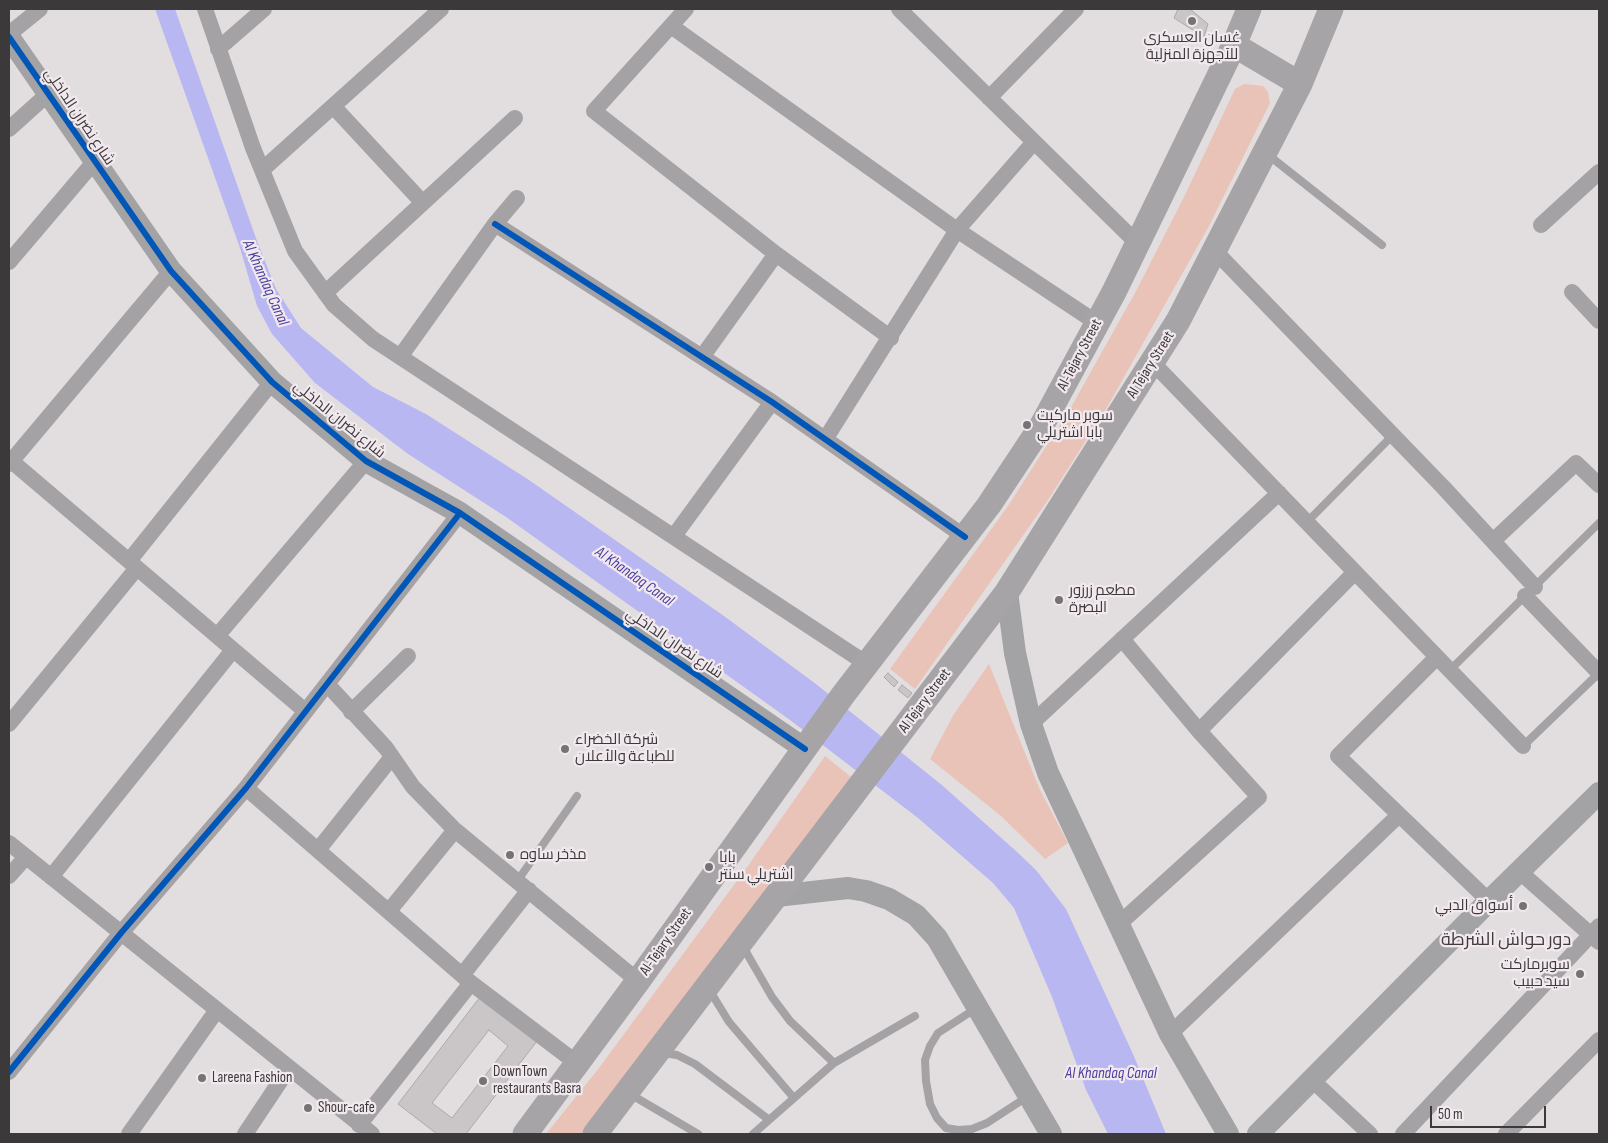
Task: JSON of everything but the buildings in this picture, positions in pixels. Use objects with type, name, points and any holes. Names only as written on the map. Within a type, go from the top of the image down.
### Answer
[{"type":"main road","name":"Al-Tejary Street","points":[[525,1134],[578,1064],[843,695],[989,505],[1042,425],[1097,324],[1234,45],[1249,9]]},
{"type":"main road","name":"Al Tejary Street","points":[[776,896],[1007,592],[1153,363],[1215,251],[1300,84],[1331,9]]},
{"type":"main road","points":[[1234,45],[1300,84]]},
{"type":"main road","points":[[595,1134],[776,896]]},
{"type":"street","points":[[9,35],[40,9]]},
{"type":"street","points":[[205,9],[262,170],[295,251],[334,305],[372,339],[867,664]]},
{"type":"street","points":[[218,49],[264,9]]},
{"type":"street","points":[[262,170],[441,9]]},
{"type":"street","points":[[686,9],[594,112],[776,254],[892,338]]},
{"type":"street","points":[[899,9],[1137,243]]},
{"type":"street","points":[[989,98],[1076,9]]},
{"type":"street","points":[[671,26],[957,230],[1097,324]]},
{"type":"street","name":"شارع نضران الداخلي","points":[[9,35],[94,162],[171,271],[272,382],[366,461],[460,513],[804,749]]},
{"type":"street","points":[[9,129],[49,93]]},
{"type":"street","points":[[333,106],[423,203]]},
{"type":"street","points":[[325,293],[515,118]]},
{"type":"street","points":[[826,438],[892,338],[957,230],[1034,142]]},
{"type":"street","points":[[9,262],[94,162]]},
{"type":"street","points":[[1541,225],[1599,172]]},
{"type":"street","points":[[400,357],[495,224],[517,198]]},
{"type":"street","points":[[495,224],[772,402],[965,537]]},
{"type":"street","points":[[1215,251],[1493,541],[1530,591],[1599,673]]},
{"type":"street","points":[[702,357],[776,254]]},
{"type":"street","points":[[171,271],[10,461],[304,710]]},
{"type":"street","points":[[1572,292],[1599,320]]},
{"type":"street","points":[[1153,363],[1523,746]]},
{"type":"street","points":[[9,724],[272,382]]},
{"type":"street","points":[[674,536],[772,402]]},
{"type":"street","points":[[217,636],[366,461]]},
{"type":"street","points":[[1493,541],[1576,463],[1599,485]]},
{"type":"street","points":[[1031,724],[1279,493]]},
{"type":"street","points":[[9,1072],[122,933],[246,788],[304,710],[327,684],[460,513]]},
{"type":"street","points":[[1199,732],[1355,572]]},
{"type":"street","points":[[1007,592],[1015,653],[1031,724],[1048,773],[1120,923],[1170,1034],[1228,1134]]},
{"type":"street","points":[[1120,923],[1259,796],[1199,732],[1122,639]]},
{"type":"street","points":[[51,877],[233,650]]},
{"type":"street","points":[[351,712],[408,656]]},
{"type":"street","points":[[1437,657],[1338,756],[1488,901]]},
{"type":"street","points":[[327,684],[386,748],[413,787],[455,830],[638,981]]},
{"type":"street","points":[[318,850],[392,757]]},
{"type":"street","points":[[246,788],[467,979],[578,1064]]},
{"type":"street","points":[[1258,1134],[1488,901],[1520,872],[1599,793]]},
{"type":"street","points":[[1170,1034],[1399,815]]},
{"type":"street","points":[[389,911],[455,830]]},
{"type":"street","points":[[9,843],[366,1129],[467,979],[524,885]]},
{"type":"street","points":[[9,876],[26,857]]},
{"type":"street","points":[[1402,1134],[1596,934],[1520,872]]},
{"type":"street","points":[[776,896],[848,888],[866,891],[889,899],[916,915],[937,938],[1052,1134]]},
{"type":"street","points":[[129,1134],[216,1010]]},
{"type":"street","points":[[1506,1134],[1599,1040]]},
{"type":"street","points":[[245,1134],[289,1068]]},
{"type":"street","points":[[1311,1079],[1370,1134]]},
{"type":"lane","points":[[1265,153],[1382,245]]},
{"type":"lane","points":[[1307,522],[1393,435]]},
{"type":"lane","points":[[1450,670],[1599,523]]},
{"type":"lane","points":[[1523,746],[1599,673]]},
{"type":"lane","points":[[524,885],[577,796]]},
{"type":"lane","points":[[741,943],[756,971],[786,1015],[811,1043],[834,1063]]},
{"type":"lane","points":[[708,986],[729,1022],[793,1098]]},
{"type":"lane","points":[[977,1008],[938,1033],[930,1046],[925,1060],[926,1081],[930,1104],[937,1118],[946,1128],[958,1130],[972,1129],[987,1123],[1029,1096]]},
{"type":"lane","points":[[753,1134],[834,1063],[916,1016]]},
{"type":"lane","points":[[658,1053],[677,1055],[695,1064],[768,1119]]},
{"type":"lane","points":[[628,1093],[698,1134]]},
{"type":"shaded area","points":[[1244,84],[1263,86],[1268,92],[1270,103],[1208,228],[1106,409],[1048,500],[915,689],[890,669],[1008,506],[1070,409],[1135,293],[1184,197],[1235,89]]},
{"type":"shaded area","points":[[989,664],[1040,790],[1068,843],[1045,859],[1001,816],[930,759],[954,714]]},
{"type":"shaded area","points":[[825,756],[851,777],[585,1134],[546,1134],[599,1068],[745,870]]},
{"type":"water","name":"Al Khandaq Canal","points":[[155,9],[175,9],[257,241],[276,289],[301,328],[373,387],[426,414],[529,480],[724,616],[816,684],[943,786],[1016,851],[1036,870],[1066,909],[1133,1054],[1166,1134],[1108,1134],[1086,1090],[1052,997],[1014,908],[993,883],[918,818],[790,720],[506,517],[408,454],[315,383],[272,334],[257,306],[240,248]]},
{"type":"cycle path","points":[[9,37],[171,271],[272,382],[366,461],[460,513],[805,749]]},
{"type":"cycle path","points":[[495,224],[772,402],[965,537]]},
{"type":"cycle path","points":[[9,1072],[121,933],[246,788],[460,513]]},
{"type":"place","name":"غسان العسكري للآجهزة المنزلية","points":[[1192,21]]},
{"type":"place","name":"سوبر ماركيت بابا اشتريلي","points":[[1027,425]]},
{"type":"place","name":"مطعم زرزور البصرة","points":[[1059,600]]},
{"type":"place","name":"شركة الخضراء للطباعة والأعلان","points":[[565,749]]},
{"type":"place","name":"مذخر ساوه","points":[[510,855]]},
{"type":"place","name":"بابا اشتريلي سنتر","points":[[709,867]]},
{"type":"place","name":"أسواق الدبي","points":[[1523,906]]},
{"type":"place","name":"سوبرماركت سيد حبيب","points":[[1580,974]]},
{"type":"place","name":"Lareena Fashion","points":[[202,1078]]},
{"type":"place","name":"DownTown restaurants Basra","points":[[483,1081]]},
{"type":"place","name":"Shour-cafe","points":[[308,1108]]},
{"type":"district","name":"دور حواش الشرطة","points":[[1506,940]]}]
